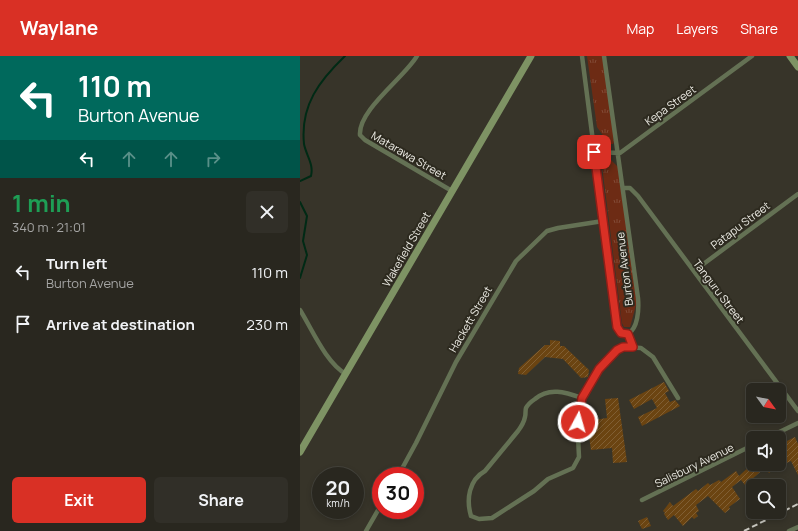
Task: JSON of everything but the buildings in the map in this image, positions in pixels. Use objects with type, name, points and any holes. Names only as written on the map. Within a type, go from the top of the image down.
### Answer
[{"type":"street","name":"Matarawa Street","points":[[417,56],[372,107],[361,128],[360,135],[365,140],[452,191]]},
{"type":"street","name":"Wakefield Street","points":[[300,452],[531,56]]},
{"type":"street","name":"Burton Avenue","points":[[582,56],[617,327],[621,333],[628,334],[634,327],[638,308],[604,56]]},
{"type":"street","name":"Kepa Street","points":[[617,153],[624,150],[752,56]]},
{"type":"street","points":[[790,56],[798,67]]},
{"type":"street","points":[[594,152],[617,153]]},
{"type":"street","name":"Tanguru Street","points":[[623,188],[630,188],[635,192],[798,411]]},
{"type":"street","name":"Patapu Street","points":[[694,272],[798,194]]},
{"type":"street","name":"Hackett Street","points":[[403,467],[456,362],[516,261],[542,234],[552,229],[603,221]]},
{"type":"street","points":[[300,310],[329,358],[338,369],[346,374]]},
{"type":"street","points":[[628,334],[633,347]]},
{"type":"street","points":[[582,398],[569,393],[550,390],[543,393],[529,404],[526,409],[526,416],[518,431],[485,471],[477,475],[472,482],[469,508],[471,516],[479,519],[492,518],[534,491],[548,479],[573,468],[580,457],[578,436],[579,409],[582,398],[599,369],[617,350],[623,347],[641,348],[653,357],[678,398]]},
{"type":"street","points":[[781,431],[798,423]]},
{"type":"street","name":"Salisbury Avenue","points":[[642,500],[746,448]]},
{"type":"street","points":[[366,531],[373,519]]},
{"type":"street","points":[[789,531],[798,527]]},
{"type":"green space","points":[[587,56],[604,56],[613,144],[609,144],[597,127]]},
{"type":"green space","points":[[607,156],[619,168],[638,298],[630,327],[624,327],[622,323],[601,158]]},
{"type":"waterway","points":[[300,181],[311,176],[312,172],[311,164],[304,144],[305,117],[309,105],[327,74],[345,56]]},
{"type":"waterway","points":[[300,202],[307,216],[303,241],[307,255],[300,278]]},
{"type":"railway","points":[[744,531],[798,504]]},
{"type":"route","points":[[578,422],[582,398],[599,369],[617,350],[623,347],[633,347],[628,334],[621,333],[617,327],[594,152]]}]
